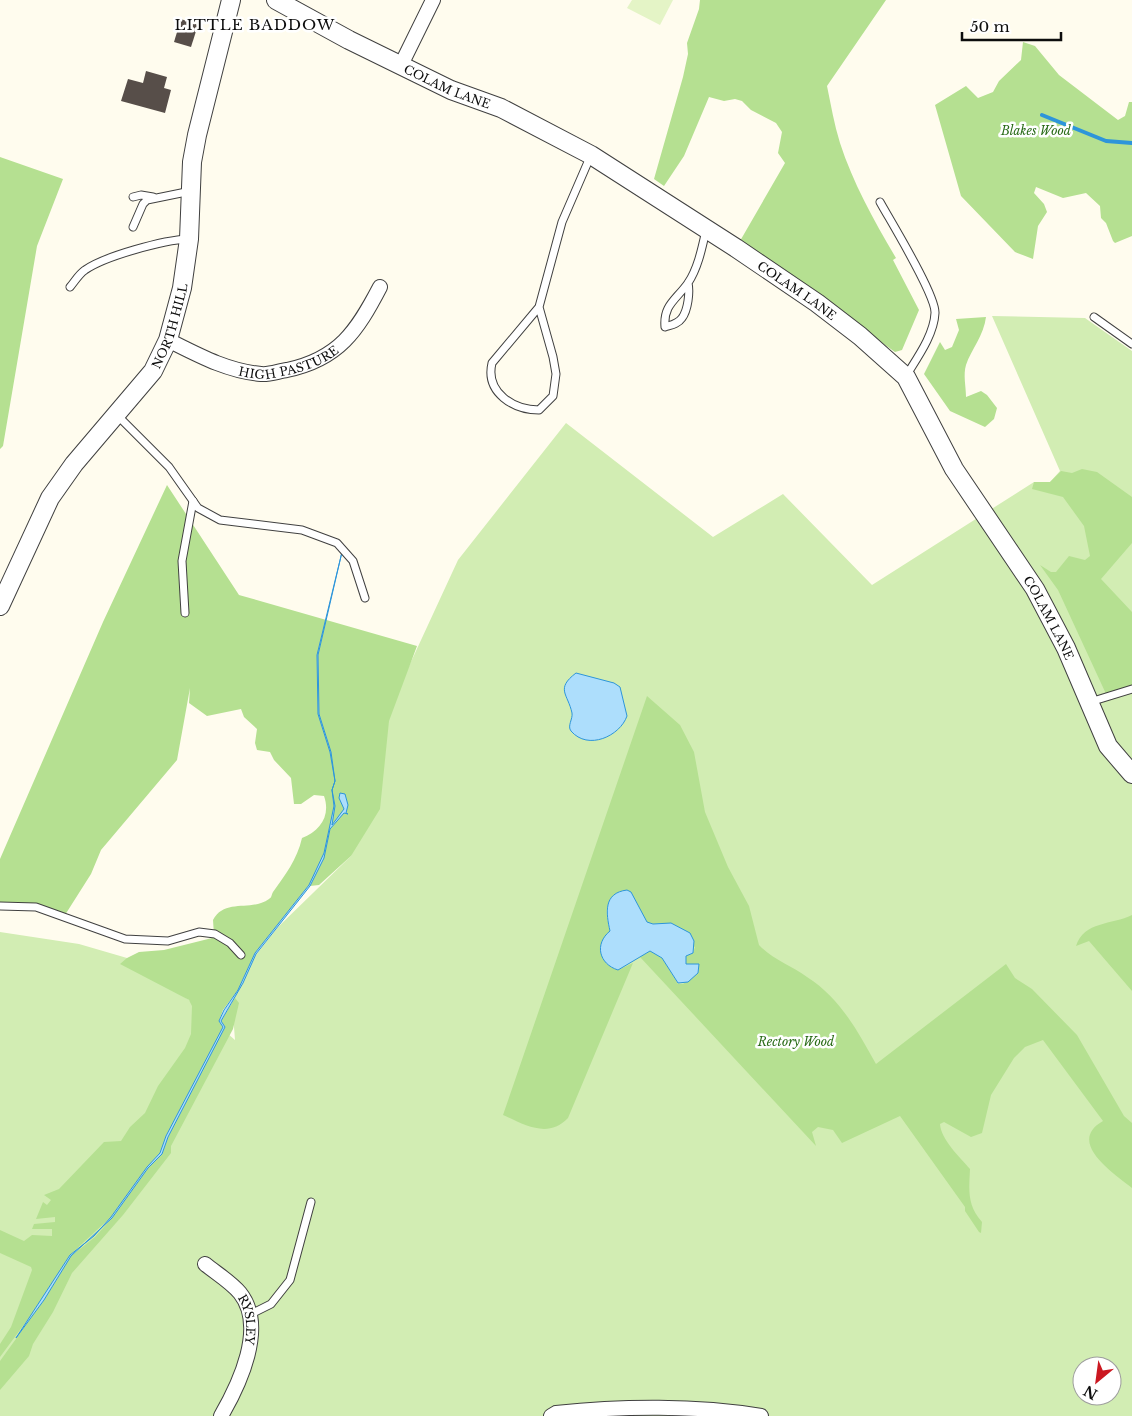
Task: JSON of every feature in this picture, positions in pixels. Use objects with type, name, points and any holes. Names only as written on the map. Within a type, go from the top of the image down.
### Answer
[{"type":"street","name":"NORTH HILL","points":[[0,606],[50,498],[74,464],[153,371],[168,340],[182,288],[189,239],[192,162],[199,123],[231,0]]},
{"type":"street","name":"COLAM LANE","points":[[276,0],[314,22],[451,90],[501,108],[592,155],[706,228],[817,303],[860,336],[906,377],[954,469],[1035,589],[1066,648],[1108,746],[1132,774]]},
{"type":"street","points":[[401,65],[433,0]]},
{"type":"street","name":"HIGH PASTURE","points":[[168,340],[215,364],[262,375],[300,367],[338,349],[364,318],[380,286]]},
{"type":"street","name":"RYSLEY","points":[[205,1264],[240,1294],[249,1315],[251,1337],[243,1376],[221,1416]]},
{"type":"street","points":[[551,1416],[556,1413],[600,1408],[728,1410],[761,1416]]},
{"type":"lane","points":[[539,307],[556,374],[553,396],[539,410],[526,410],[505,402],[494,385],[490,371],[492,363],[539,307],[562,222],[592,155]]},
{"type":"lane","points":[[134,227],[142,204],[148,200],[191,191]]},
{"type":"lane","points":[[132,197],[141,195],[156,198]]},
{"type":"lane","points":[[880,202],[927,288],[935,312],[932,328],[906,377]]},
{"type":"lane","points":[[688,283],[688,298],[682,318],[676,324],[665,327],[664,315],[688,283],[702,248],[706,228]]},
{"type":"lane","points":[[70,287],[85,270],[93,265],[122,254],[189,239]]},
{"type":"lane","points":[[1094,317],[1132,344]]},
{"type":"lane","points":[[117,415],[169,467],[198,508],[220,520],[302,530],[337,544],[353,561],[365,598]]},
{"type":"lane","points":[[185,613],[182,561],[193,501]]},
{"type":"lane","points":[[1090,702],[1132,689]]},
{"type":"lane","points":[[0,906],[36,907],[125,939],[168,941],[199,932],[215,934],[230,943],[241,955]]},
{"type":"lane","points":[[249,1315],[271,1304],[290,1280],[311,1202]]},
{"type":"green space","points":[[632,0],[673,0],[660,25],[627,8]]},
{"type":"green space","points":[[700,0],[886,0],[827,86],[834,122],[851,173],[872,216],[896,258],[893,260],[919,310],[902,350],[895,352],[740,241],[785,163],[778,153],[782,132],[776,123],[751,110],[742,101],[735,99],[724,101],[709,97],[684,156],[664,186],[654,179],[683,77],[688,54],[687,43],[699,9]]},
{"type":"green space","name":"Blakes Wood","points":[[1023,42],[1035,46],[1059,75],[1118,120],[1125,116],[1129,102],[1132,102],[1132,236],[1115,243],[1106,223],[1101,218],[1100,206],[1086,193],[1063,198],[1036,187],[1034,193],[1044,204],[1047,212],[1038,226],[1033,259],[1015,252],[961,196],[935,105],[966,86],[978,98],[993,92],[999,81],[1021,60]]},
{"type":"green space","points":[[0,157],[63,179],[37,246],[3,446],[0,449]]},
{"type":"green space","points":[[992,316],[1085,318],[1132,351],[1132,1416],[0,1416],[0,932],[79,944],[127,958],[189,1000],[235,1040],[232,1001],[255,956],[277,928],[351,856],[385,718],[458,560],[566,423],[713,537],[783,494],[872,585],[1034,482],[1050,482],[1060,471]]},
{"type":"green space","points":[[986,317],[983,330],[965,369],[966,397],[981,391],[987,395],[997,408],[994,419],[985,427],[950,411],[924,374],[940,342],[945,350],[952,347],[959,330],[956,319]]},
{"type":"green space","points":[[1082,469],[1097,472],[1132,497],[1132,543],[1101,579],[1132,612],[1132,688],[1107,696],[1058,590],[1040,565],[1051,572],[1056,572],[1069,556],[1085,560],[1090,556],[1084,526],[1063,497],[1032,489],[1034,482],[1050,482],[1061,471],[1072,473]]},
{"type":"green space","points":[[167,485],[239,595],[417,646],[389,721],[380,809],[351,856],[319,885],[310,886],[313,880],[255,953],[238,990],[223,1010],[219,1021],[223,1027],[166,1136],[160,1153],[147,1167],[111,1217],[70,1255],[43,1299],[0,1357],[0,1344],[11,1327],[32,1270],[31,1267],[0,1253],[0,1230],[24,1241],[32,1235],[52,1236],[52,1229],[32,1229],[34,1224],[55,1222],[55,1217],[36,1219],[43,1202],[47,1205],[51,1200],[44,1195],[59,1189],[104,1142],[121,1141],[130,1127],[145,1113],[158,1086],[185,1048],[191,1034],[192,1006],[189,1000],[120,964],[139,952],[164,950],[212,938],[214,935],[213,920],[218,913],[231,907],[254,905],[269,899],[294,860],[302,838],[319,827],[325,816],[326,803],[324,796],[314,795],[301,804],[294,804],[291,778],[274,760],[270,752],[257,750],[255,743],[257,729],[244,717],[241,709],[207,716],[189,703],[190,688],[177,760],[101,850],[91,874],[65,915],[0,905],[0,859],[103,622]]},
{"type":"green space","name":"Rectory Wood","points":[[647,696],[680,725],[694,752],[705,812],[728,867],[749,906],[759,945],[819,985],[829,995],[855,1027],[876,1064],[1006,964],[1015,978],[1032,989],[1077,1035],[1124,1116],[1132,1123],[1132,1188],[1096,1157],[1089,1138],[1093,1129],[1103,1121],[1043,1040],[1025,1047],[1014,1058],[991,1095],[982,1133],[971,1137],[944,1122],[940,1124],[947,1142],[970,1169],[971,1204],[982,1222],[981,1233],[965,1211],[965,1207],[900,1116],[842,1143],[833,1130],[818,1127],[812,1132],[816,1146],[640,957],[650,951],[662,958],[678,984],[683,984],[698,973],[699,965],[686,964],[686,956],[693,953],[695,947],[647,922],[620,891],[610,900],[608,905],[607,914],[610,932],[602,942],[601,953],[607,963],[618,970],[633,963],[568,1118],[552,1128],[544,1129],[528,1126],[503,1115]]},
{"type":"green space","points":[[1132,915],[1132,991],[1089,941],[1076,946],[1085,932],[1092,928]]},
{"type":"green space","points":[[235,998],[239,1003],[233,1029],[171,1146],[171,1153],[123,1215],[72,1273],[53,1312],[33,1344],[29,1356],[0,1390],[0,1361],[44,1300],[71,1256],[95,1237],[112,1218],[148,1168],[162,1154],[168,1137],[225,1027],[221,1021]]},
{"type":"water","points":[[342,552],[318,655],[319,714],[331,752],[335,781],[330,752],[318,714],[317,655]]},
{"type":"water","points":[[576,673],[614,683],[620,687],[627,716],[618,730],[611,735],[594,740],[586,740],[578,737],[571,731],[572,713],[564,688],[566,683]]},
{"type":"water","points":[[332,790],[335,806],[332,825],[344,809],[339,798],[340,793],[345,794],[348,805],[346,813],[348,814],[344,813],[330,829],[324,858],[310,886],[256,954],[243,983],[221,1021],[225,1027],[168,1137],[162,1154],[148,1168],[112,1218],[101,1228],[147,1167],[160,1153],[166,1136],[223,1027],[219,1021],[224,1010],[238,990],[255,953],[309,885],[324,853],[334,806]]},
{"type":"water","points":[[627,890],[631,892],[647,922],[653,924],[671,923],[690,933],[694,941],[693,953],[686,956],[686,964],[699,964],[698,973],[688,982],[678,983],[662,958],[650,951],[618,970],[606,963],[600,947],[605,936],[610,931],[608,905],[614,895]]},
{"type":"water","points":[[84,1244],[71,1256],[44,1300],[16,1338],[70,1255]]},
{"type":"building","points":[[181,19],[198,25],[191,47],[174,42]]},
{"type":"building","points":[[146,71],[167,77],[164,88],[171,90],[165,113],[121,101],[128,79],[143,83]]},
{"type":"waterway","points":[[1042,115],[1106,141],[1132,143]]},
{"type":"district","name":"LITTLE BADDOW","points":[[255,24]]}]
